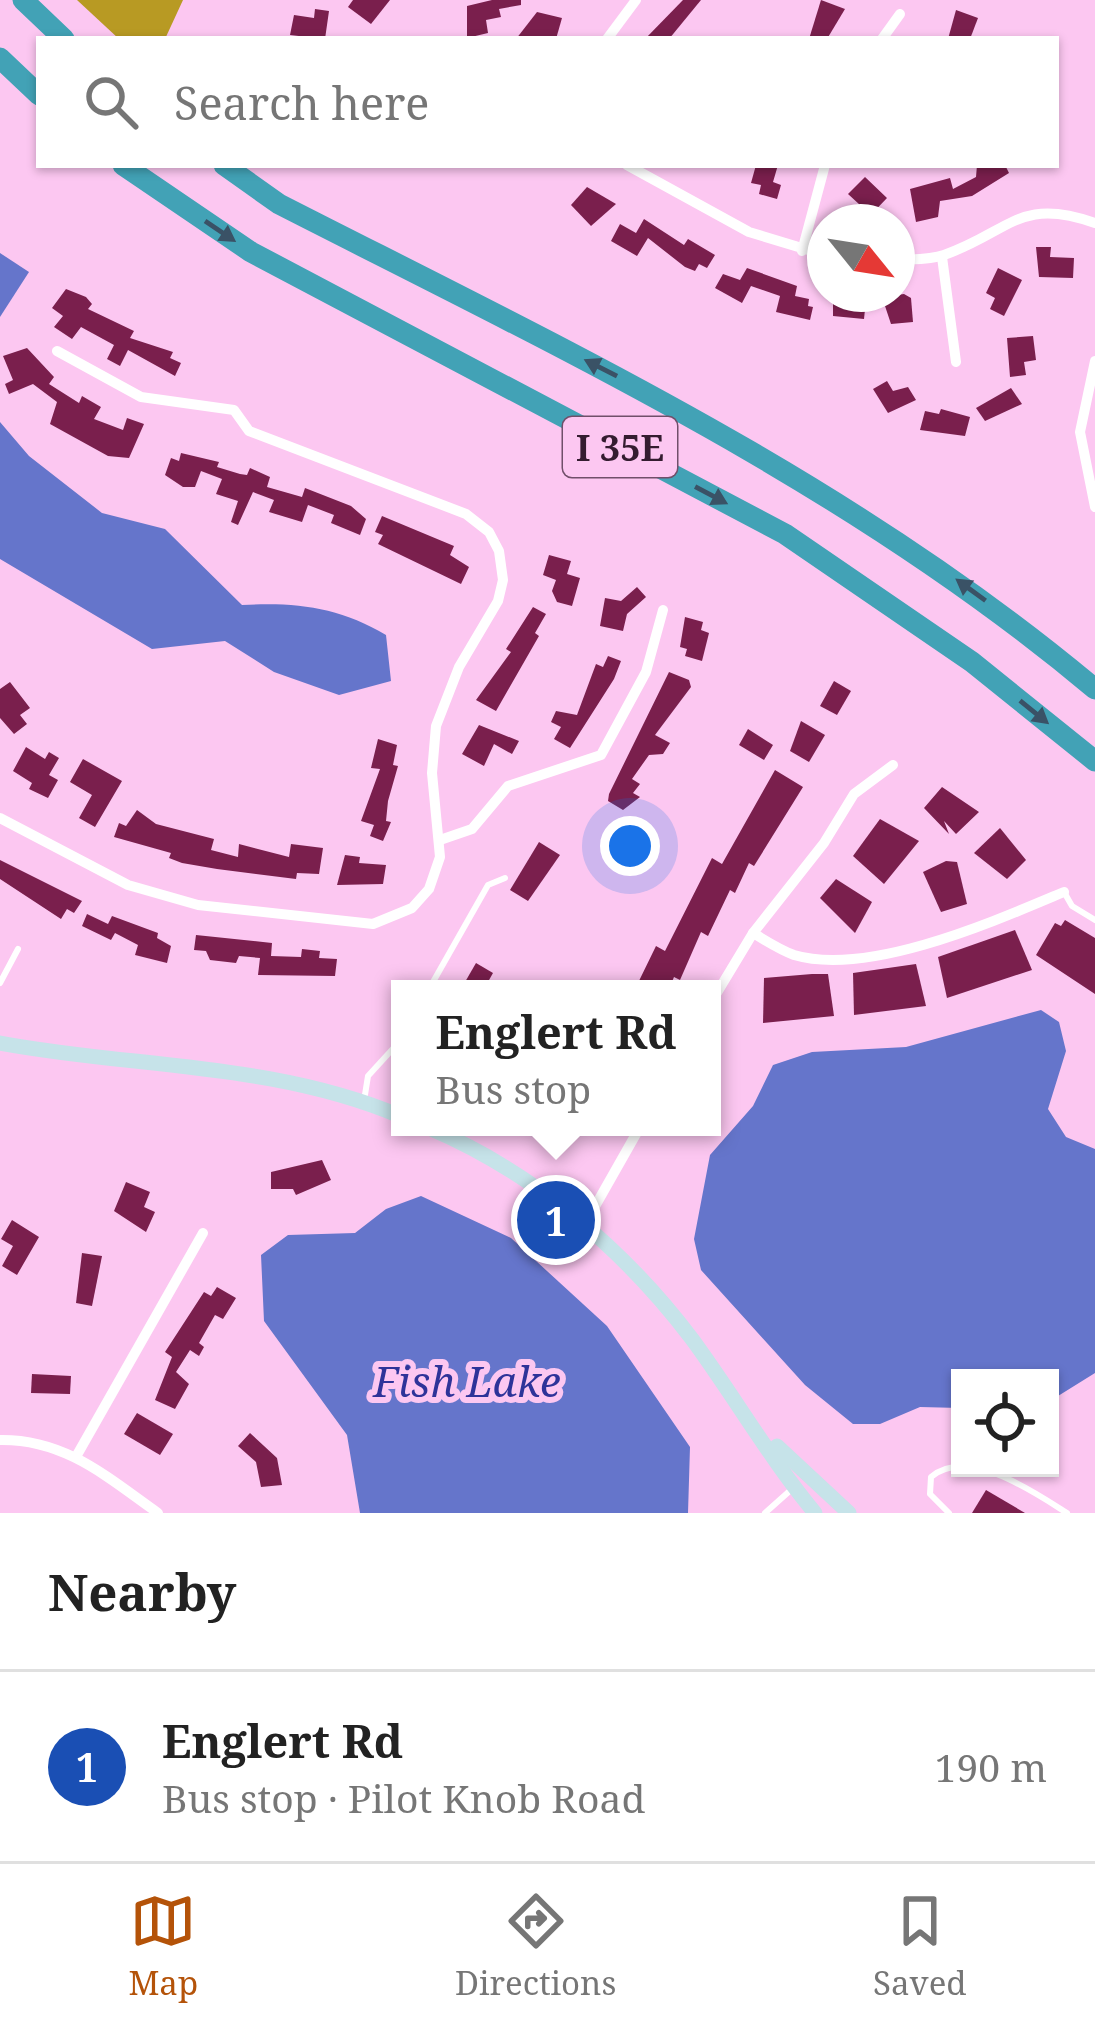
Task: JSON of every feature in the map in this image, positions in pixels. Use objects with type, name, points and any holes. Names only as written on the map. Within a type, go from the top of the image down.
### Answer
[{"type":"highway","points":[[22,0],[61,36]]},
{"type":"highway","points":[[0,58],[36,92]]},
{"type":"highway","name":"I 35E","points":[[127,168],[251,252],[785,534],[972,662],[1095,761]]},
{"type":"highway","name":"I 35E","points":[[228,168],[279,204],[737,439],[897,538],[1018,624],[1095,689]]},
{"type":"main road","points":[[0,1043],[80,1058],[264,1076],[391,1112]]},
{"type":"main road","points":[[444,1136],[537,1187],[585,1224],[688,1334],[815,1513]]},
{"type":"main road","points":[[752,1422],[850,1513]]},
{"type":"street","points":[[609,36],[636,0]]},
{"type":"street","points":[[884,36],[900,14]]},
{"type":"street","points":[[632,168],[749,232],[807,252]]},
{"type":"street","points":[[802,251],[824,168]]},
{"type":"street","points":[[915,258],[942,256],[1016,218],[1057,209],[1095,223]]},
{"type":"street","points":[[942,256],[956,362]]},
{"type":"street","points":[[0,818],[151,894],[356,924],[381,922],[412,908],[436,874],[440,840],[432,773],[436,726],[459,667],[498,601],[503,580],[500,551],[484,526],[466,514],[249,431],[234,410],[141,397],[57,350]]},
{"type":"street","points":[[1095,361],[1080,433],[1095,507]]},
{"type":"street","points":[[440,840],[472,829],[508,786],[601,755],[646,672],[663,610]]},
{"type":"street","points":[[721,986],[753,933],[824,843],[854,794],[893,765]]},
{"type":"street","points":[[753,933],[798,956],[884,951],[971,928],[1064,892]]},
{"type":"street","points":[[585,1224],[635,1136]]},
{"type":"street","points":[[77,1455],[203,1233]]},
{"type":"street","points":[[0,1440],[33,1439],[77,1455],[158,1513]]},
{"type":"lane","points":[[434,980],[488,885],[506,878]]},
{"type":"lane","points":[[1064,892],[1072,906],[1095,920]]},
{"type":"lane","points":[[0,983],[18,949]]},
{"type":"lane","points":[[364,1101],[368,1076],[391,1051]]},
{"type":"lane","points":[[949,1513],[930,1494],[931,1478],[948,1468],[999,1474],[1052,1509],[1067,1513]]},
{"type":"lane","points":[[765,1513],[796,1486]]},
{"type":"shaded area","points":[[77,0],[183,0],[166,36],[116,36]]},
{"type":"water","points":[[0,253],[29,272],[0,317]]},
{"type":"water","points":[[0,422],[29,456],[102,513],[165,529],[242,605],[317,608],[386,635],[391,681],[339,695],[274,672],[225,641],[152,649],[0,559]]},
{"type":"water","points":[[1041,1010],[1059,1022],[1066,1051],[1048,1109],[1066,1137],[1095,1149],[1095,1373],[1059,1395],[1059,1369],[951,1369],[951,1408],[920,1407],[880,1424],[853,1424],[805,1385],[701,1270],[694,1239],[710,1155],[753,1106],[773,1065],[812,1052],[906,1047]]},
{"type":"water","name":"Fish Lake","points":[[421,1196],[511,1238],[607,1326],[690,1447],[688,1513],[360,1513],[347,1435],[264,1321],[261,1255],[288,1235],[355,1233],[386,1209]]},
{"type":"building","points":[[353,0],[390,0],[371,24],[348,7]]},
{"type":"building","points":[[521,0],[521,5],[499,9],[501,17],[486,20],[488,33],[475,36],[467,36],[467,6]]},
{"type":"building","points":[[683,0],[701,0],[671,36],[648,36]]},
{"type":"building","points":[[821,0],[845,9],[829,36],[810,36]]},
{"type":"building","points":[[315,9],[329,11],[325,36],[290,35],[294,15],[314,18]]},
{"type":"building","points":[[956,10],[978,18],[971,36],[949,36]]},
{"type":"building","points":[[537,12],[562,18],[557,36],[518,36]]},
{"type":"building","points":[[755,168],[777,168],[773,182],[781,185],[777,199],[759,194],[761,185],[751,183]]},
{"type":"building","points":[[977,168],[1006,168],[1009,173],[972,196],[940,201],[938,217],[916,222],[910,189],[950,178],[953,189],[976,177]]},
{"type":"building","points":[[865,177],[887,198],[881,204],[859,204],[848,194]]},
{"type":"building","points":[[587,187],[616,204],[591,226],[571,205]]},
{"type":"building","points":[[644,219],[684,245],[688,239],[715,255],[707,268],[699,264],[695,271],[685,267],[648,238],[637,256],[611,241],[620,224],[636,233]]},
{"type":"building","points":[[1036,247],[1051,247],[1050,257],[1074,258],[1073,278],[1039,277]]},
{"type":"building","points":[[747,268],[797,286],[795,296],[807,299],[810,320],[776,312],[780,296],[751,286],[742,303],[715,288],[723,274],[740,280]]},
{"type":"building","points":[[998,268],[1022,280],[1004,316],[990,309],[995,298],[986,293]]},
{"type":"building","points":[[66,289],[86,297],[92,304],[88,309],[134,331],[130,338],[173,352],[170,358],[181,363],[175,376],[128,350],[120,366],[107,359],[114,345],[81,327],[72,339],[54,327],[63,316],[52,308]]},
{"type":"building","points":[[833,312],[865,312],[864,319],[833,316]]},
{"type":"building","points":[[887,312],[912,312],[913,322],[891,324]]},
{"type":"building","points":[[1033,336],[1036,360],[1024,362],[1026,375],[1010,377],[1007,338]]},
{"type":"building","points":[[27,348],[54,377],[49,384],[79,403],[82,396],[101,407],[94,419],[123,430],[127,418],[144,424],[129,458],[108,456],[50,424],[57,402],[33,384],[9,394],[5,384],[13,380],[3,356]]},
{"type":"building","points":[[887,381],[893,391],[908,387],[916,400],[888,413],[873,389]]},
{"type":"building","points":[[1011,388],[1022,404],[985,421],[976,408]]},
{"type":"building","points":[[941,409],[970,417],[965,436],[920,430],[925,411],[939,414]]},
{"type":"building","points":[[181,453],[219,462],[217,467],[240,474],[247,475],[250,468],[270,477],[267,487],[302,497],[305,488],[351,506],[366,519],[360,535],[331,523],[334,515],[308,505],[302,522],[269,512],[274,500],[253,492],[238,525],[231,522],[238,501],[216,494],[222,479],[201,471],[195,487],[183,487],[165,475],[171,458],[179,461]]},
{"type":"building","points":[[382,516],[454,546],[450,555],[469,567],[461,584],[378,544],[383,535],[375,532]]},
{"type":"building","points":[[549,555],[571,561],[567,574],[580,578],[572,606],[557,602],[552,591],[556,580],[543,575]]},
{"type":"building","points":[[637,587],[646,597],[627,614],[623,631],[600,626],[605,598],[621,601]]},
{"type":"building","points":[[533,607],[546,614],[535,633],[539,636],[496,711],[476,700],[511,652],[506,649]]},
{"type":"building","points":[[685,617],[703,622],[701,630],[709,633],[702,661],[685,656],[687,649],[680,647]]},
{"type":"building","points":[[608,656],[621,661],[614,679],[570,748],[554,739],[561,727],[551,722],[556,711],[577,715],[596,664],[603,667]]},
{"type":"building","points":[[669,672],[689,680],[691,687],[655,735],[670,743],[663,754],[649,755],[632,779],[640,784],[633,793],[640,797],[623,810],[608,801],[609,794]]},
{"type":"building","points":[[834,681],[851,691],[837,715],[820,706]]},
{"type":"building","points":[[10,682],[30,708],[20,715],[27,724],[14,734],[0,718],[0,689]]},
{"type":"building","points":[[801,721],[825,735],[809,762],[790,751]]},
{"type":"building","points":[[479,725],[519,741],[512,754],[494,744],[484,766],[462,754]]},
{"type":"building","points":[[748,729],[773,745],[764,760],[739,745]]},
{"type":"building","points":[[378,739],[397,745],[393,765],[398,766],[386,821],[391,822],[383,841],[370,836],[374,825],[361,821],[380,769],[371,768]]},
{"type":"building","points":[[26,747],[45,759],[49,752],[59,758],[49,775],[58,780],[48,798],[29,789],[32,783],[13,771]]},
{"type":"building","points":[[83,759],[122,781],[95,827],[79,818],[92,795],[70,782]]},
{"type":"building","points":[[775,770],[803,787],[754,866],[749,863],[735,893],[730,890],[708,936],[701,932],[680,980],[639,980],[656,946],[665,951],[712,858],[722,864]]},
{"type":"building","points":[[942,787],[979,812],[956,834],[944,821],[949,834],[924,808]]},
{"type":"building","points":[[137,810],[156,824],[214,839],[211,850],[238,857],[239,844],[289,857],[291,844],[323,848],[319,874],[297,873],[296,879],[182,863],[169,858],[171,853],[114,837],[119,823],[126,826]]},
{"type":"building","points":[[880,819],[919,841],[884,884],[853,856]]},
{"type":"building","points":[[1000,828],[1026,860],[1007,879],[974,853]]},
{"type":"building","points":[[539,842],[560,855],[528,901],[510,890]]},
{"type":"building","points":[[345,855],[360,857],[359,863],[386,865],[383,884],[337,885]]},
{"type":"building","points":[[0,860],[82,901],[74,913],[67,909],[61,919],[0,879]]},
{"type":"building","points":[[946,861],[957,862],[967,904],[941,912],[923,872]]},
{"type":"building","points":[[836,879],[872,902],[855,933],[820,898]]},
{"type":"building","points":[[87,914],[108,924],[112,916],[158,933],[157,938],[171,946],[167,963],[135,955],[138,945],[115,933],[111,940],[82,926]]},
{"type":"building","points":[[1065,920],[1095,938],[1095,994],[1036,955],[1055,923],[1061,926]]},
{"type":"building","points":[[1015,930],[1032,970],[947,998],[938,957]]},
{"type":"building","points":[[196,935],[272,943],[271,956],[301,957],[302,949],[320,951],[319,958],[337,959],[335,976],[258,975],[260,958],[239,956],[236,963],[210,960],[206,951],[194,950]]},
{"type":"building","points":[[476,963],[493,973],[489,980],[466,980]]},
{"type":"building","points":[[916,964],[926,1006],[854,1015],[853,973]]},
{"type":"building","points":[[828,974],[834,1016],[763,1023],[764,978]]},
{"type":"building","points":[[322,1160],[331,1180],[296,1195],[293,1189],[271,1189],[271,1172]]},
{"type":"building","points":[[126,1182],[150,1192],[144,1207],[155,1212],[146,1232],[114,1211]]},
{"type":"building","points":[[12,1220],[39,1237],[17,1275],[2,1266],[13,1246],[1,1239]]},
{"type":"building","points":[[82,1253],[102,1256],[92,1306],[76,1303]]},
{"type":"building","points":[[217,1287],[236,1298],[223,1319],[215,1315],[199,1343],[204,1347],[199,1356],[190,1350],[176,1372],[189,1384],[175,1409],[155,1400],[172,1357],[165,1352],[204,1292],[211,1296]]},
{"type":"building","points":[[32,1374],[71,1376],[70,1394],[31,1393]]},
{"type":"building","points":[[137,1413],[173,1434],[160,1455],[124,1434]]},
{"type":"building","points":[[250,1433],[277,1458],[282,1485],[261,1487],[256,1462],[238,1446]]},
{"type":"building","points":[[986,1490],[1025,1513],[972,1513]]},
{"type":"place","name":"Englert Rd","points":[[556,1220]]}]
